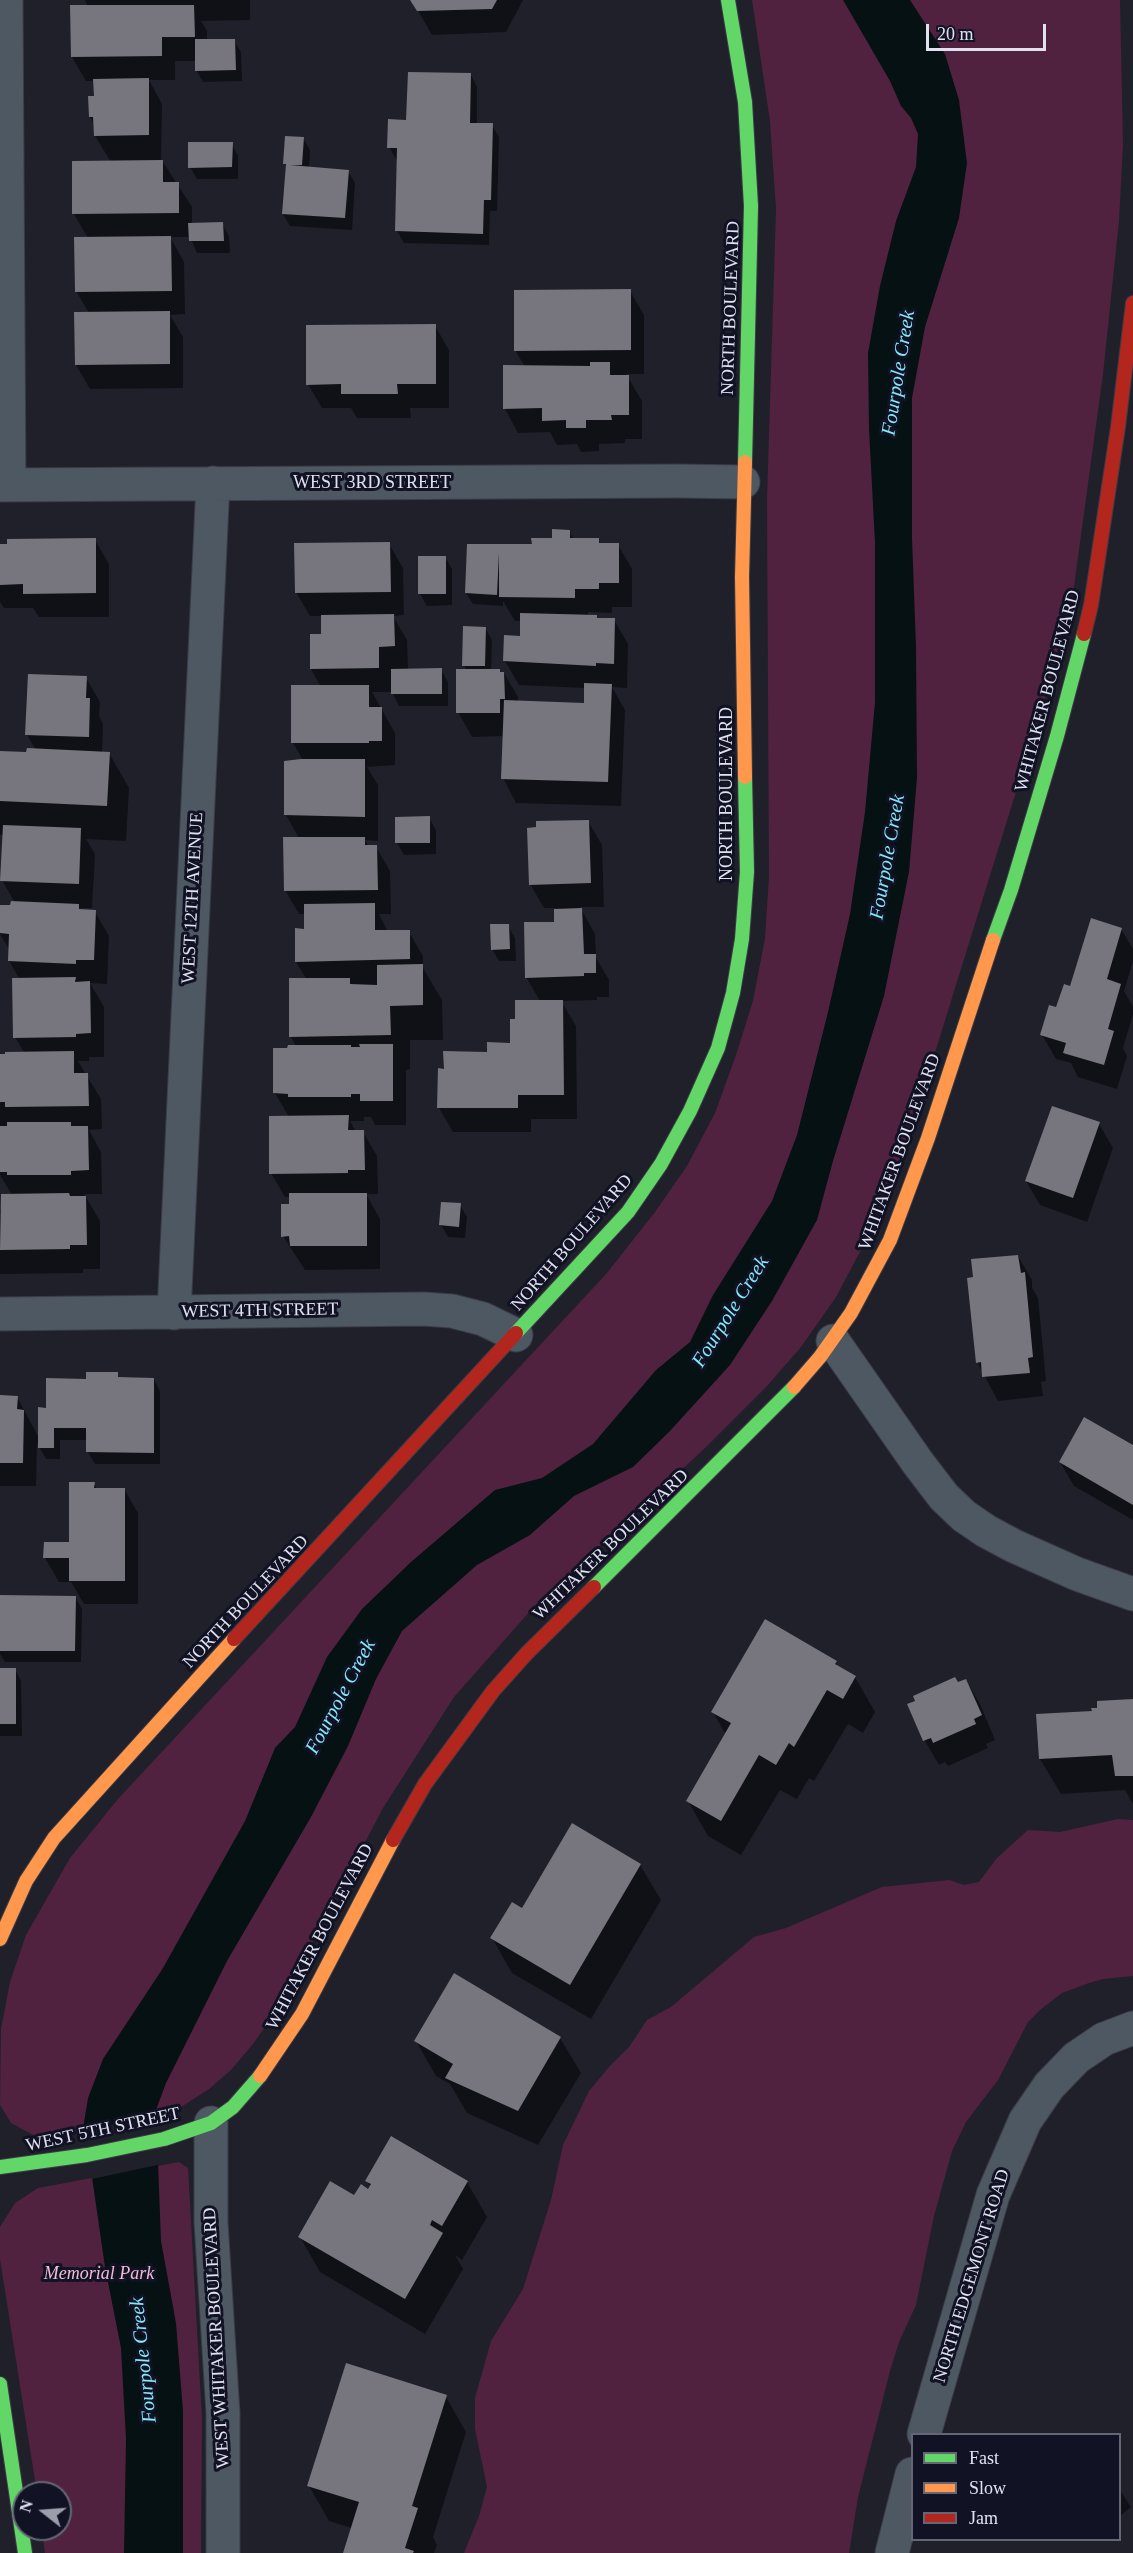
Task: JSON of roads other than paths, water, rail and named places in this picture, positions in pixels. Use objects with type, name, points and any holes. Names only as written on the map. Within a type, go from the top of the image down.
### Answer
[{"type":"street","points":[[5,484],[6,0]]},
{"type":"street","name":"NORTH BOULEVARD","points":[[0,1939],[26,1881],[54,1838],[628,1212],[661,1164],[690,1111],[718,1048],[733,993],[742,939],[747,872],[742,577],[752,206],[745,102],[728,0]]},
{"type":"street","name":"WHITAKER BOULEVARD","points":[[212,2123],[252,2088],[270,2065],[302,2014],[425,1784],[454,1740],[487,1699],[582,1596],[782,1401],[833,1341],[870,1282],[890,1240],[928,1138],[1011,890],[1057,736],[1091,605],[1118,427],[1133,303]]},
{"type":"street","name":"WEST 3RD STREET","points":[[5,484],[743,482]]},
{"type":"street","name":"WEST 12TH AVENUE","points":[[174,1312],[213,483]]},
{"type":"street","name":"WEST 4TH STREET","points":[[0,1314],[433,1310],[452,1311],[483,1319],[516,1335]]},
{"type":"street","points":[[833,1341],[944,1497],[964,1516],[1014,1546],[1077,1574],[1133,1594]]},
{"type":"street","name":"NORTH EDGEMONT ROAD","points":[[924,2433],[993,2194],[1025,2121],[1049,2086],[1076,2058],[1104,2039],[1133,2028]]},
{"type":"street","name":"WEST 5TH STREET","points":[[0,2167],[87,2155],[164,2139],[212,2123]]},
{"type":"street","name":"WEST WHITAKER BOULEVARD","points":[[212,2123],[211,2222],[223,2413],[223,2553]]},
{"type":"street","points":[[0,2384],[25,2553]]},
{"type":"street","points":[[892,2553],[911,2478]]},
{"type":"water","name":"Fourpole Creek","points":[[843,0],[910,0],[945,54],[959,100],[967,163],[959,218],[925,327],[912,398],[912,538],[917,778],[909,872],[884,996],[817,1220],[772,1301],[730,1365],[670,1431],[633,1467],[574,1496],[530,1535],[477,1565],[402,1631],[376,1679],[348,1746],[311,1817],[227,1961],[166,2083],[156,2110],[161,2241],[176,2323],[183,2411],[183,2553],[124,2553],[126,2439],[121,2348],[105,2267],[84,2122],[88,2098],[103,2059],[163,1968],[245,1821],[275,1748],[295,1727],[327,1657],[362,1609],[411,1562],[495,1490],[542,1478],[593,1444],[656,1370],[690,1342],[713,1295],[772,1201],[797,1135],[850,914],[865,812],[875,702],[875,543],[868,353],[880,286],[896,221],[916,167],[918,134]]},
{"type":"park label","name":"Memorial Park","points":[[99,2274]]}]
